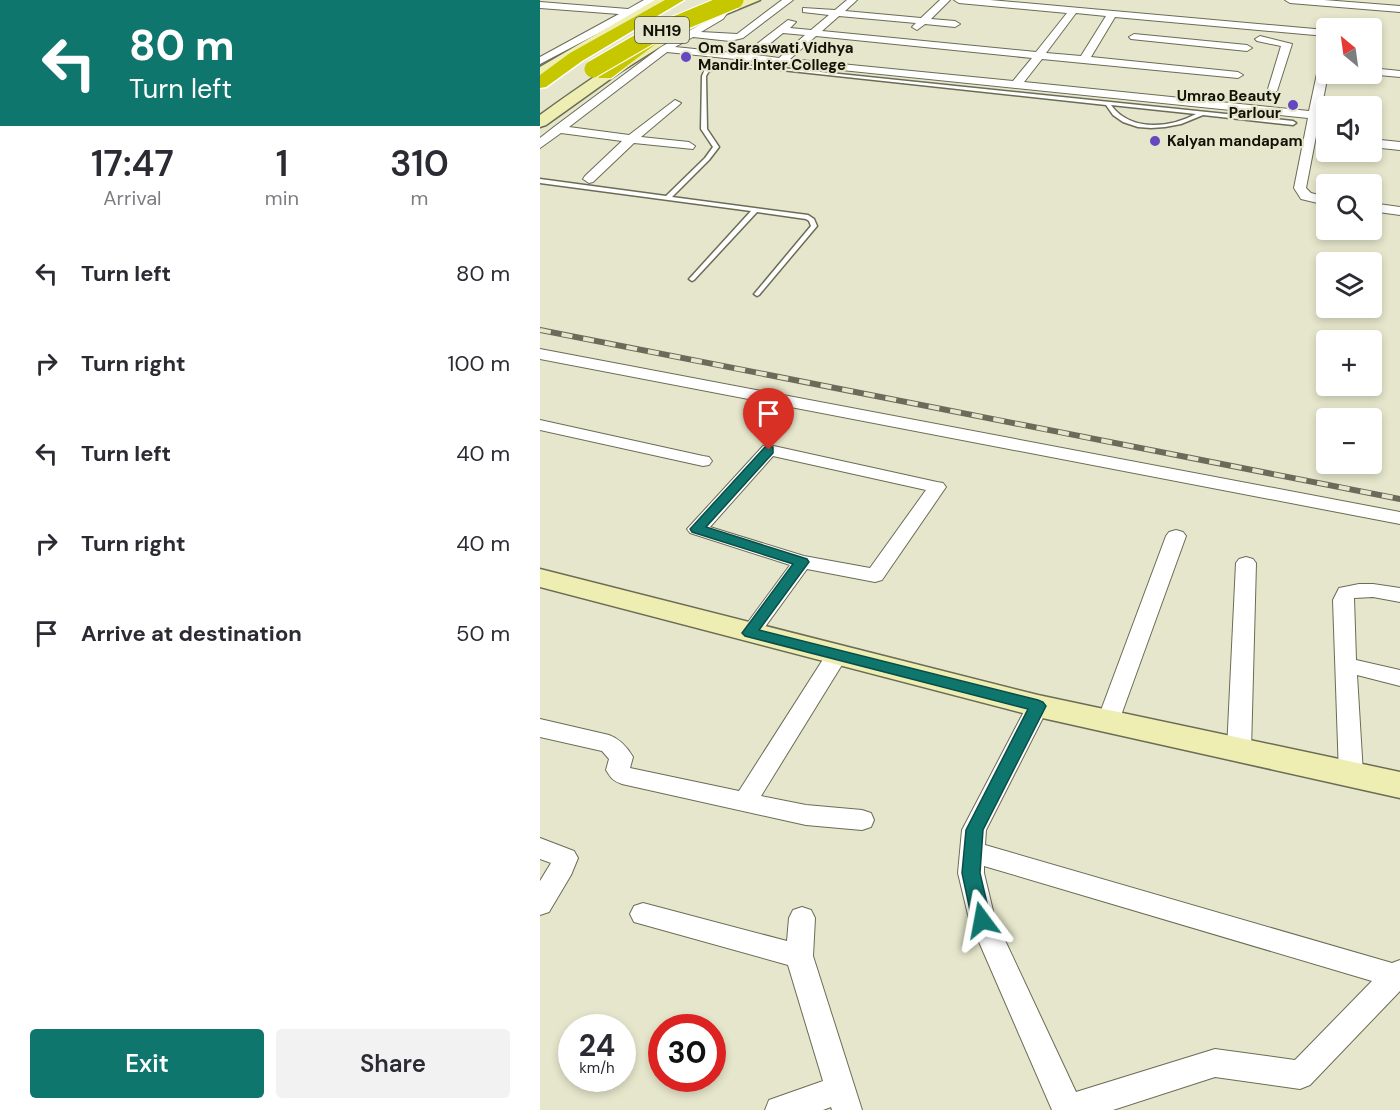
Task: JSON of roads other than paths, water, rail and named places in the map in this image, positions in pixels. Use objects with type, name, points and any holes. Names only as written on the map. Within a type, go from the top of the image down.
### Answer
[{"type":"highway","points":[[545,66],[676,0]]},
{"type":"highway","points":[[593,70],[699,0]]},
{"type":"highway","name":"NH19","points":[[540,107],[593,70],[655,33],[735,0]]},
{"type":"highway","name":"NH19","points":[[540,96],[593,70],[613,47],[645,31],[720,5]]},
{"type":"main road","points":[[545,66],[664,0]]},
{"type":"main road","points":[[540,122],[593,70],[720,5],[754,0]]},
{"type":"main road","points":[[540,578],[1038,706],[1400,785]]},
{"type":"street","points":[[540,5],[546,0]]},
{"type":"street","points":[[545,66],[651,0]]},
{"type":"street","points":[[692,34],[730,38],[740,36],[788,0]]},
{"type":"street","points":[[747,57],[819,0]]},
{"type":"street","points":[[903,42],[945,0]]},
{"type":"street","points":[[952,27],[959,0]]},
{"type":"street","points":[[1290,0],[1334,13],[1400,9]]},
{"type":"street","points":[[781,61],[849,2],[933,12]]},
{"type":"street","points":[[540,5],[632,12]]},
{"type":"street","points":[[540,144],[614,85],[665,49],[720,17],[724,11],[720,5]]},
{"type":"street","points":[[806,10],[924,21],[952,27],[996,55],[1038,55],[1120,63],[1233,91],[1313,115]]},
{"type":"street","points":[[782,30],[844,35],[868,42],[903,42],[952,27],[1074,10],[1316,32]]},
{"type":"street","points":[[1016,85],[1074,10]]},
{"type":"street","points":[[1084,60],[1112,14]]},
{"type":"street","points":[[1120,63],[1146,16]]},
{"type":"street","points":[[824,23],[844,35]]},
{"type":"street","points":[[1233,91],[1255,26]]},
{"type":"street","points":[[868,27],[912,32]]},
{"type":"street","points":[[1130,44],[1279,41],[1287,44],[1273,89]]},
{"type":"street","points":[[665,49],[781,61],[847,63],[978,77],[1016,85],[1233,91]]},
{"type":"street","points":[[1382,72],[1400,74]]},
{"type":"street","points":[[1316,198],[1306,196],[1300,191],[1320,84]]},
{"type":"street","points":[[589,179],[631,139],[675,103]]},
{"type":"street","points":[[558,129],[689,146]]},
{"type":"street","points":[[1309,136],[1316,137]]},
{"type":"street","points":[[1382,144],[1400,146]]},
{"type":"street","points":[[1382,209],[1400,211]]},
{"type":"street","points":[[540,354],[1400,518]]},
{"type":"street","points":[[540,425],[703,461]]},
{"type":"street","points":[[769,450],[937,487],[875,575],[802,562],[697,529],[769,450]]},
{"type":"street","points":[[1108,722],[1176,536]]},
{"type":"street","points":[[750,633],[802,562]]},
{"type":"street","points":[[1239,750],[1246,563]]},
{"type":"street","points":[[1351,774],[1343,600],[1346,593],[1368,590],[1400,595]]},
{"type":"street","points":[[745,801],[837,655]]},
{"type":"street","points":[[1346,665],[1400,678]]},
{"type":"street","points":[[973,852],[1396,983],[1300,1075],[1215,1063],[1068,1110],[982,920],[971,873],[974,830],[1038,706]]},
{"type":"street","points":[[540,728],[609,744],[621,757],[618,770],[622,775],[806,815],[862,820]]},
{"type":"street","points":[[540,848],[565,858],[562,868],[540,904]]},
{"type":"street","points":[[643,914],[799,956]]},
{"type":"street","points":[[780,1110],[844,1100],[799,956],[802,918]]},
{"type":"lane","points":[[667,198],[707,159],[716,147],[704,129],[704,76],[706,70],[711,68],[730,66],[771,68],[1293,123]]},
{"type":"lane","points":[[1107,103],[1111,112],[1117,117],[1140,125],[1172,126],[1191,120],[1203,113]]},
{"type":"lane","points":[[540,181],[808,217],[814,226],[757,294]]},
{"type":"lane","points":[[692,279],[755,210]]},
{"type":"railway","points":[[540,330],[1400,499]]},
{"type":"place","name":"Om Saraswati Vidhya Mandir Inter College","points":[[686,57]]},
{"type":"place","name":"Umrao Beauty Parlour","points":[[1293,105]]},
{"type":"place","name":"Kalyan mandapam","points":[[1155,141]]}]
